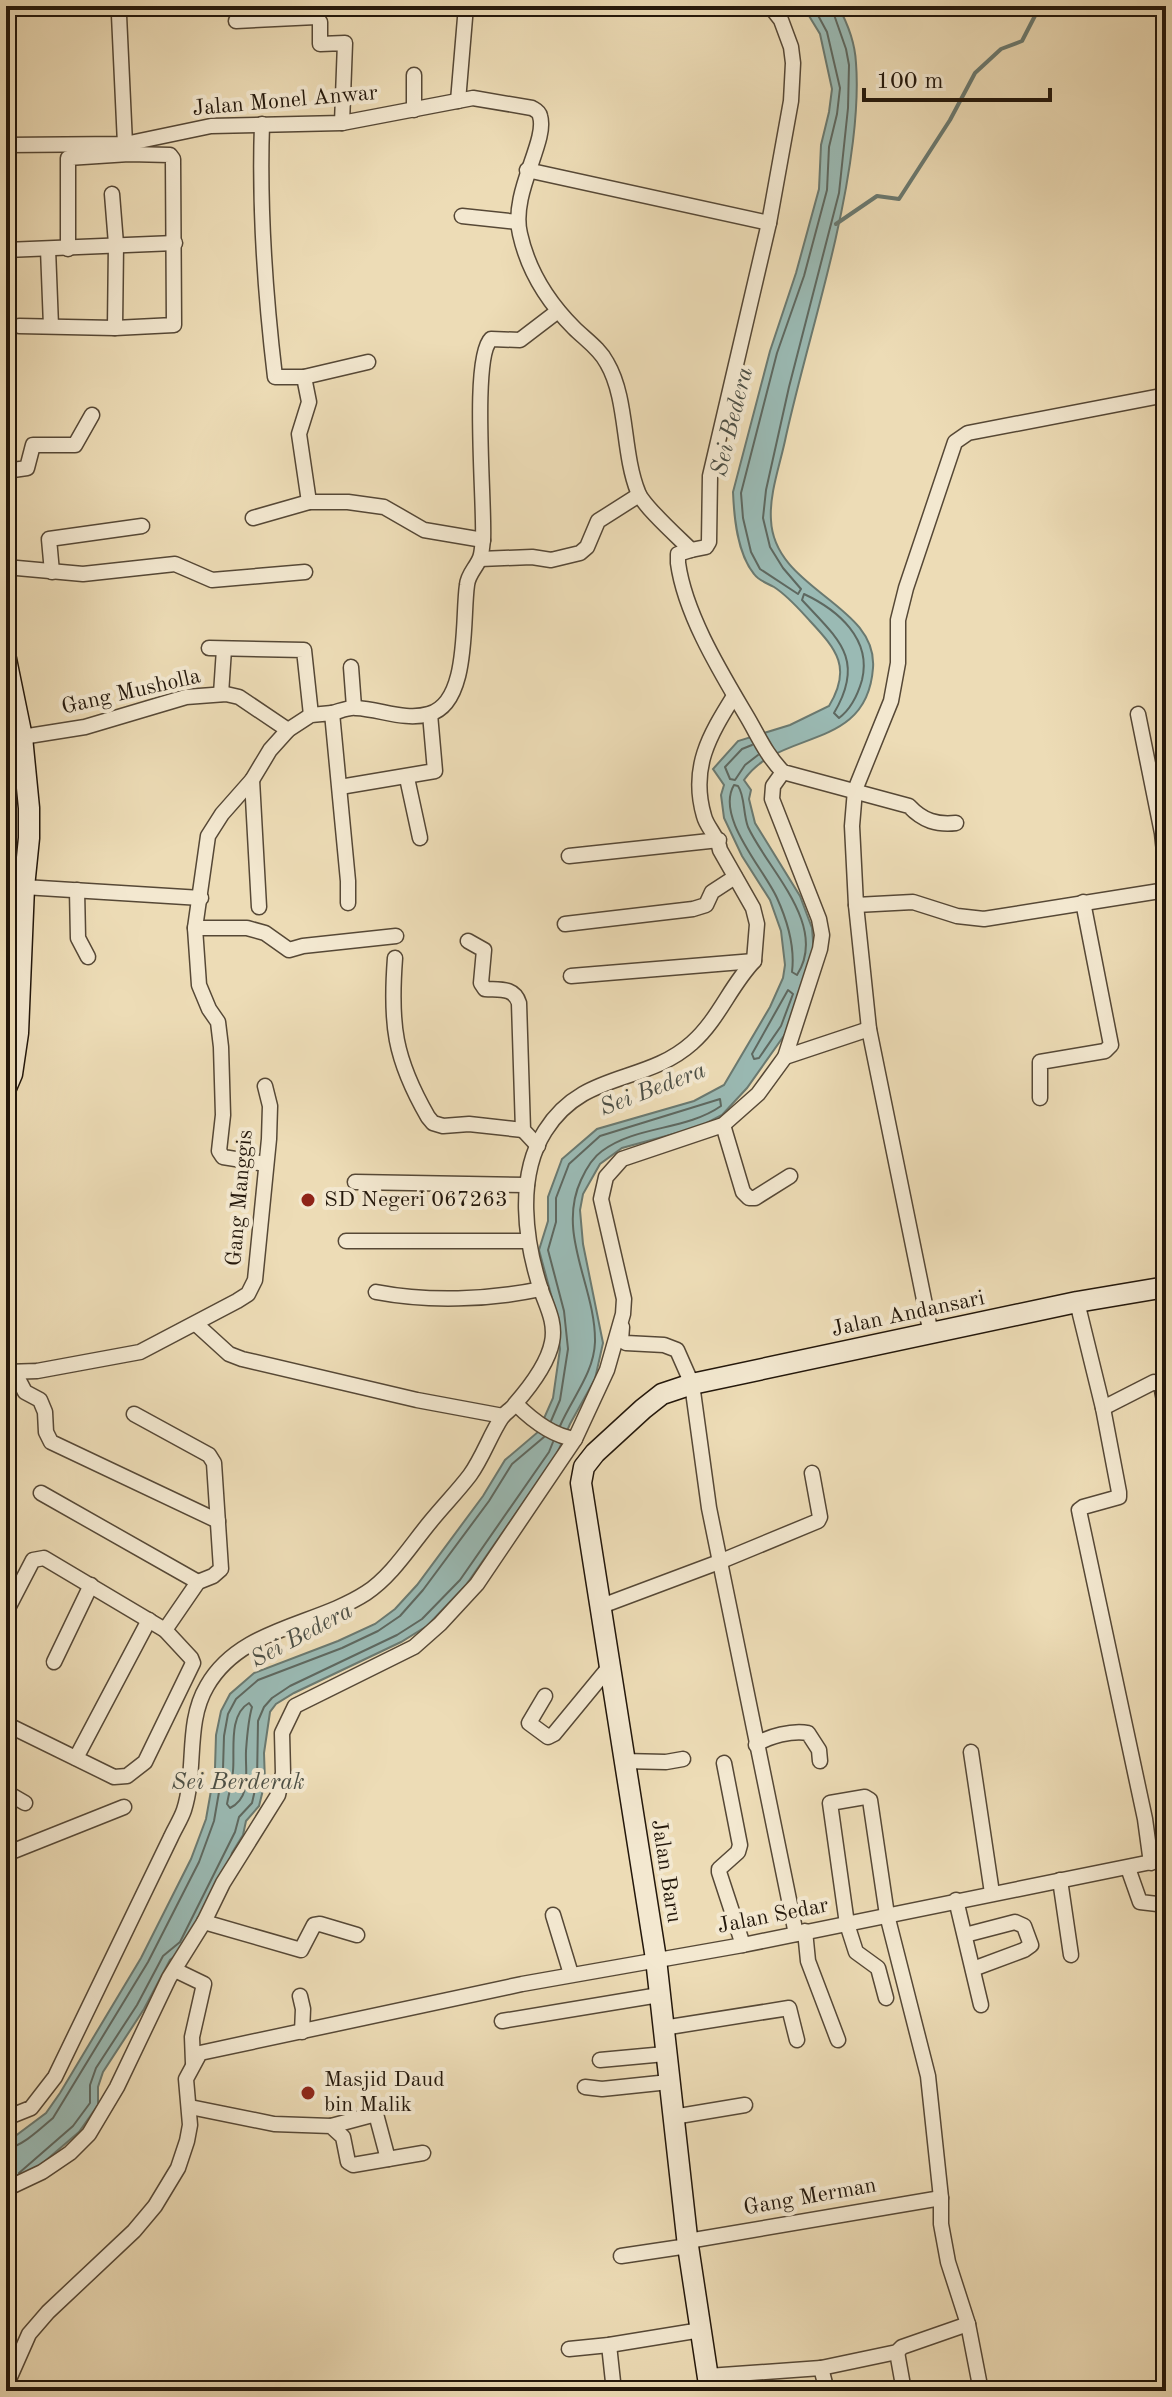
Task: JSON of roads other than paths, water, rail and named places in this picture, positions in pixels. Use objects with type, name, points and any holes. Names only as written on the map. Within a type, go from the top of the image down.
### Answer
[{"type":"street","points":[[458,101],[466,6]]},
{"type":"street","points":[[770,6],[786,32],[793,63],[791,101],[769,223],[710,476],[709,542],[701,549],[678,554],[678,569],[698,623],[734,696],[770,759],[783,772],[909,806],[919,817],[941,825],[956,823]]},
{"type":"street","points":[[119,15],[125,144]]},
{"type":"street","points":[[236,21],[316,17],[320,22],[320,44],[345,43],[342,123]]},
{"type":"street","points":[[414,75],[414,110]]},
{"type":"street","name":"Jalan Monel Anwar","points":[[6,145],[125,144],[211,126],[342,123],[481,98],[532,108],[540,116],[538,138],[520,192],[518,222],[527,257],[544,292],[558,311],[606,360],[614,377],[639,495]]},
{"type":"street","points":[[262,124],[262,227],[275,377],[304,377],[368,362]]},
{"type":"street","points":[[19,326],[115,328],[174,325],[173,159],[165,154],[68,158],[68,249]]},
{"type":"street","points":[[527,170],[769,223]]},
{"type":"street","points":[[112,194],[116,244],[115,328]]},
{"type":"street","points":[[462,216],[518,222]]},
{"type":"street","points":[[6,250],[175,243]]},
{"type":"street","points":[[48,249],[51,326]]},
{"type":"street","points":[[266,1164],[223,1157],[219,1151],[223,1115],[221,1047],[218,1022],[199,985],[195,928],[208,836],[222,814],[252,780],[270,750],[288,730],[311,715],[354,707],[397,715],[430,714],[446,705],[454,691],[464,637],[467,583],[480,559],[483,540],[481,385],[486,344],[491,339],[520,340],[558,311]]},
{"type":"street","points":[[304,377],[309,402],[299,434],[309,502]]},
{"type":"street","points":[[931,1334],[869,1029],[856,905],[852,826],[855,790],[891,701],[898,663],[898,620],[955,442],[968,433],[1166,395]]},
{"type":"street","points":[[6,471],[27,468],[33,445],[75,445],[92,415]]},
{"type":"street","points":[[480,559],[532,557],[551,560],[580,553],[587,547],[598,521],[639,495],[691,550]]},
{"type":"street","points":[[253,518],[309,502],[348,502],[384,507],[424,530],[483,540]]},
{"type":"street","points":[[52,572],[49,539],[142,526]]},
{"type":"street","points":[[6,567],[83,574],[164,563],[185,567],[212,580],[305,572]]},
{"type":"street","points":[[221,694],[217,648],[304,650],[311,715]]},
{"type":"street","points":[[6,659],[9,689],[22,737],[29,808],[19,875],[14,969],[18,992],[18,1033],[12,1074],[6,1088]]},
{"type":"street","points":[[351,667],[354,707]]},
{"type":"street","name":"Gang Musholla","points":[[22,737],[85,727],[186,697],[221,694],[239,697],[288,730]]},
{"type":"street","points":[[6,2118],[31,2108],[55,2077],[171,1837],[184,1809],[194,1716],[206,1687],[218,1670],[253,1641],[344,1606],[369,1591],[399,1562],[469,1476],[503,1416],[516,1404],[546,1359],[552,1341],[550,1311],[527,1241],[527,1185],[544,1132],[574,1098],[596,1086],[666,1061],[693,1043],[716,1017],[740,975],[754,961],[757,924],[753,908],[720,850],[719,840],[705,820],[699,795],[698,770],[717,723],[734,696]]},
{"type":"street","points":[[332,713],[348,903]]},
{"type":"street","points":[[340,787],[435,771],[430,714]]},
{"type":"street","points":[[1138,714],[1162,833],[1166,870]]},
{"type":"street","points":[[783,772],[773,786],[772,799],[819,919],[822,935],[785,1057],[758,1094],[723,1125],[622,1159],[606,1177],[601,1199],[624,1299],[621,1340],[630,1344],[672,1347],[683,1358],[692,1384],[709,1508],[756,1745],[808,1961],[838,2040]]},
{"type":"street","points":[[407,778],[420,838]]},
{"type":"street","points":[[252,780],[259,907]]},
{"type":"street","points":[[569,856],[719,840]]},
{"type":"street","points":[[19,875],[77,890],[201,898]]},
{"type":"street","points":[[565,924],[693,909],[706,905],[712,892],[735,877]]},
{"type":"street","points":[[77,890],[78,938],[88,957]]},
{"type":"street","points":[[856,905],[913,902],[957,916],[984,919],[1166,890]]},
{"type":"street","points":[[1040,1098],[1040,1062],[1105,1051],[1111,1045],[1083,902]]},
{"type":"street","points":[[195,928],[247,928],[265,933],[289,950],[396,936]]},
{"type":"street","points":[[468,941],[484,950],[481,983],[485,989],[513,991],[519,1003],[523,1130]]},
{"type":"street","points":[[395,958],[395,1038],[401,1059],[428,1117],[433,1123],[443,1126],[469,1124],[523,1130],[538,1146]]},
{"type":"street","points":[[571,976],[754,961]]},
{"type":"street","points":[[785,1057],[869,1029]]},
{"type":"street","name":"Gang Manggis","points":[[11,1372],[140,1352],[237,1301],[253,1286],[270,1106],[265,1086]]},
{"type":"street","points":[[723,1125],[743,1192],[749,1198],[755,1198],[790,1176]]},
{"type":"street","points":[[355,1182],[527,1185]]},
{"type":"street","points":[[346,1241],[527,1241]]},
{"type":"street","name":"Jalan Andansari","points":[[662,1394],[692,1384],[1077,1302],[1166,1287]]},
{"type":"street","points":[[376,1292],[409,1296],[499,1297],[541,1289]]},
{"type":"street","points":[[1077,1302],[1103,1408],[1119,1497],[1079,1510],[1141,1804],[1158,1861]]},
{"type":"street","points":[[6,2189],[42,2172],[70,2153],[89,2134],[117,2087],[175,1970],[223,1883],[282,1785],[282,1733],[295,1706],[414,1647],[477,1584],[570,1438],[607,1370],[623,1314]]},
{"type":"street","points":[[196,1324],[229,1354],[242,1359],[426,1402],[503,1416]]},
{"type":"street","points":[[11,1372],[25,1392],[40,1400],[51,1442],[218,1521]]},
{"type":"street","points":[[1103,1408],[1154,1382],[1161,1385],[1166,1411]]},
{"type":"street","name":"Jalan Baru","points":[[662,1394],[595,1453],[584,1467],[581,1483],[656,1959],[688,2244],[709,2383]]},
{"type":"street","points":[[516,1404],[532,1420],[570,1438]]},
{"type":"street","points":[[134,1414],[212,1459],[221,1569],[198,1582],[165,1630]]},
{"type":"street","points":[[599,1607],[818,1521],[820,1517],[812,1473]]},
{"type":"street","points":[[41,1493],[198,1582]]},
{"type":"street","points":[[6,1612],[33,1560],[44,1558],[165,1630],[193,1663],[145,1762],[127,1776],[114,1777],[6,1724]]},
{"type":"street","points":[[54,1662],[91,1585]]},
{"type":"street","points":[[76,1758],[149,1620]]},
{"type":"street","points":[[545,1696],[529,1723],[548,1737],[554,1734],[610,1666]]},
{"type":"street","points":[[756,1745],[799,1731],[808,1733],[819,1750],[820,1761]]},
{"type":"street","points":[[971,1752],[992,1893]]},
{"type":"street","points":[[623,1761],[666,1762],[683,1759]]},
{"type":"street","points":[[724,1763],[740,1845],[738,1852],[719,1872],[743,1945]]},
{"type":"street","points":[[6,1792],[25,1803]]},
{"type":"street","points":[[886,1998],[878,1968],[856,1952],[847,1924],[830,1803],[865,1797],[870,1800],[887,1915],[928,2076],[941,2224],[948,2262],[968,2324],[981,2391]]},
{"type":"street","points":[[6,1854],[124,1807]]},
{"type":"street","name":"Jalan Sedar","points":[[196,2058],[238,2043],[571,1974],[743,1945],[1158,1861]]},
{"type":"street","points":[[1128,1868],[1140,1902],[1166,1905]]},
{"type":"street","points":[[1060,1880],[1071,1955]]},
{"type":"street","points":[[956,1900],[981,2005]]},
{"type":"street","points":[[553,1915],[571,1974]]},
{"type":"street","points":[[204,1922],[301,1950],[314,1925],[357,1935]]},
{"type":"street","points":[[965,1935],[1015,1922],[1024,1926],[1031,1945],[973,1969]]},
{"type":"street","points":[[6,2386],[29,2334],[134,2231],[155,2206],[178,2168],[187,2141],[190,2107],[186,2079],[196,2058],[192,2037],[204,1984],[175,1970]]},
{"type":"street","points":[[502,2021],[659,1995]]},
{"type":"street","points":[[300,1996],[302,2032]]},
{"type":"street","points":[[663,2028],[789,2008],[797,2040]]},
{"type":"street","points":[[600,2060],[665,2054]]},
{"type":"street","points":[[585,2087],[602,2089],[669,2082]]},
{"type":"street","points":[[673,2117],[745,2105]]},
{"type":"street","points":[[190,2107],[274,2124],[331,2126],[376,2114],[388,2159]]},
{"type":"street","points":[[331,2126],[343,2137],[350,2164],[423,2153]]},
{"type":"street","name":"Gang Merman","points":[[621,2256],[941,2198]]},
{"type":"street","points":[[709,2383],[821,2368],[897,2352],[902,2347],[968,2324]]},
{"type":"street","points":[[569,2349],[701,2330]]},
{"type":"street","points":[[609,2345],[614,2391]]},
{"type":"street","points":[[897,2352],[904,2391]]},
{"type":"street","points":[[821,2368],[827,2391]]},
{"type":"water","name":"Sei Berderak","points":[[803,6],[838,6],[842,13],[855,56],[856,112],[841,216],[776,478],[771,520],[776,544],[789,564],[860,628],[870,646],[873,668],[867,695],[855,714],[839,727],[778,752],[744,780],[751,790],[749,799],[755,823],[800,896],[812,928],[814,953],[788,1030],[747,1088],[722,1115],[699,1127],[622,1148],[600,1164],[583,1194],[580,1210],[583,1244],[603,1343],[595,1379],[556,1456],[466,1585],[427,1626],[276,1704],[270,1712],[264,1753],[265,1782],[259,1806],[246,1821],[228,1868],[186,1948],[170,1960],[144,2009],[103,2072],[98,2087],[98,2105],[79,2132],[23,2180],[6,2187],[6,2143],[46,2113],[60,2093],[141,1958],[191,1859],[206,1819],[215,1768],[216,1735],[221,1711],[230,1694],[254,1673],[338,1641],[375,1624],[395,1609],[417,1585],[483,1496],[505,1460],[538,1432],[553,1398],[560,1349],[556,1313],[539,1250],[548,1221],[548,1197],[562,1159],[597,1129],[694,1101],[724,1085],[770,1007],[783,978],[785,965],[781,931],[770,900],[742,856],[724,818],[721,795],[724,785],[713,769],[738,741],[790,725],[829,706],[840,681],[838,660],[828,641],[789,599],[758,578],[748,565],[738,534],[733,502],[770,351],[819,189],[821,145],[832,89],[820,34]]},
{"type":"waterway","points":[[836,224],[877,196],[899,199],[950,120],[975,73],[1001,49],[1022,41],[1040,6]]},
{"type":"place","name":"SD Negeri 067263","points":[[308,1200]]},
{"type":"place","name":"Masjid Daud bin Malik","points":[[308,2093]]},
{"type":"water label","name":"Sei Bedera","points":[[733,422]]},
{"type":"water label","name":"Sei Bedera","points":[[653,1090]]},
{"type":"water label","name":"Sei Bedera","points":[[302,1636]]}]
